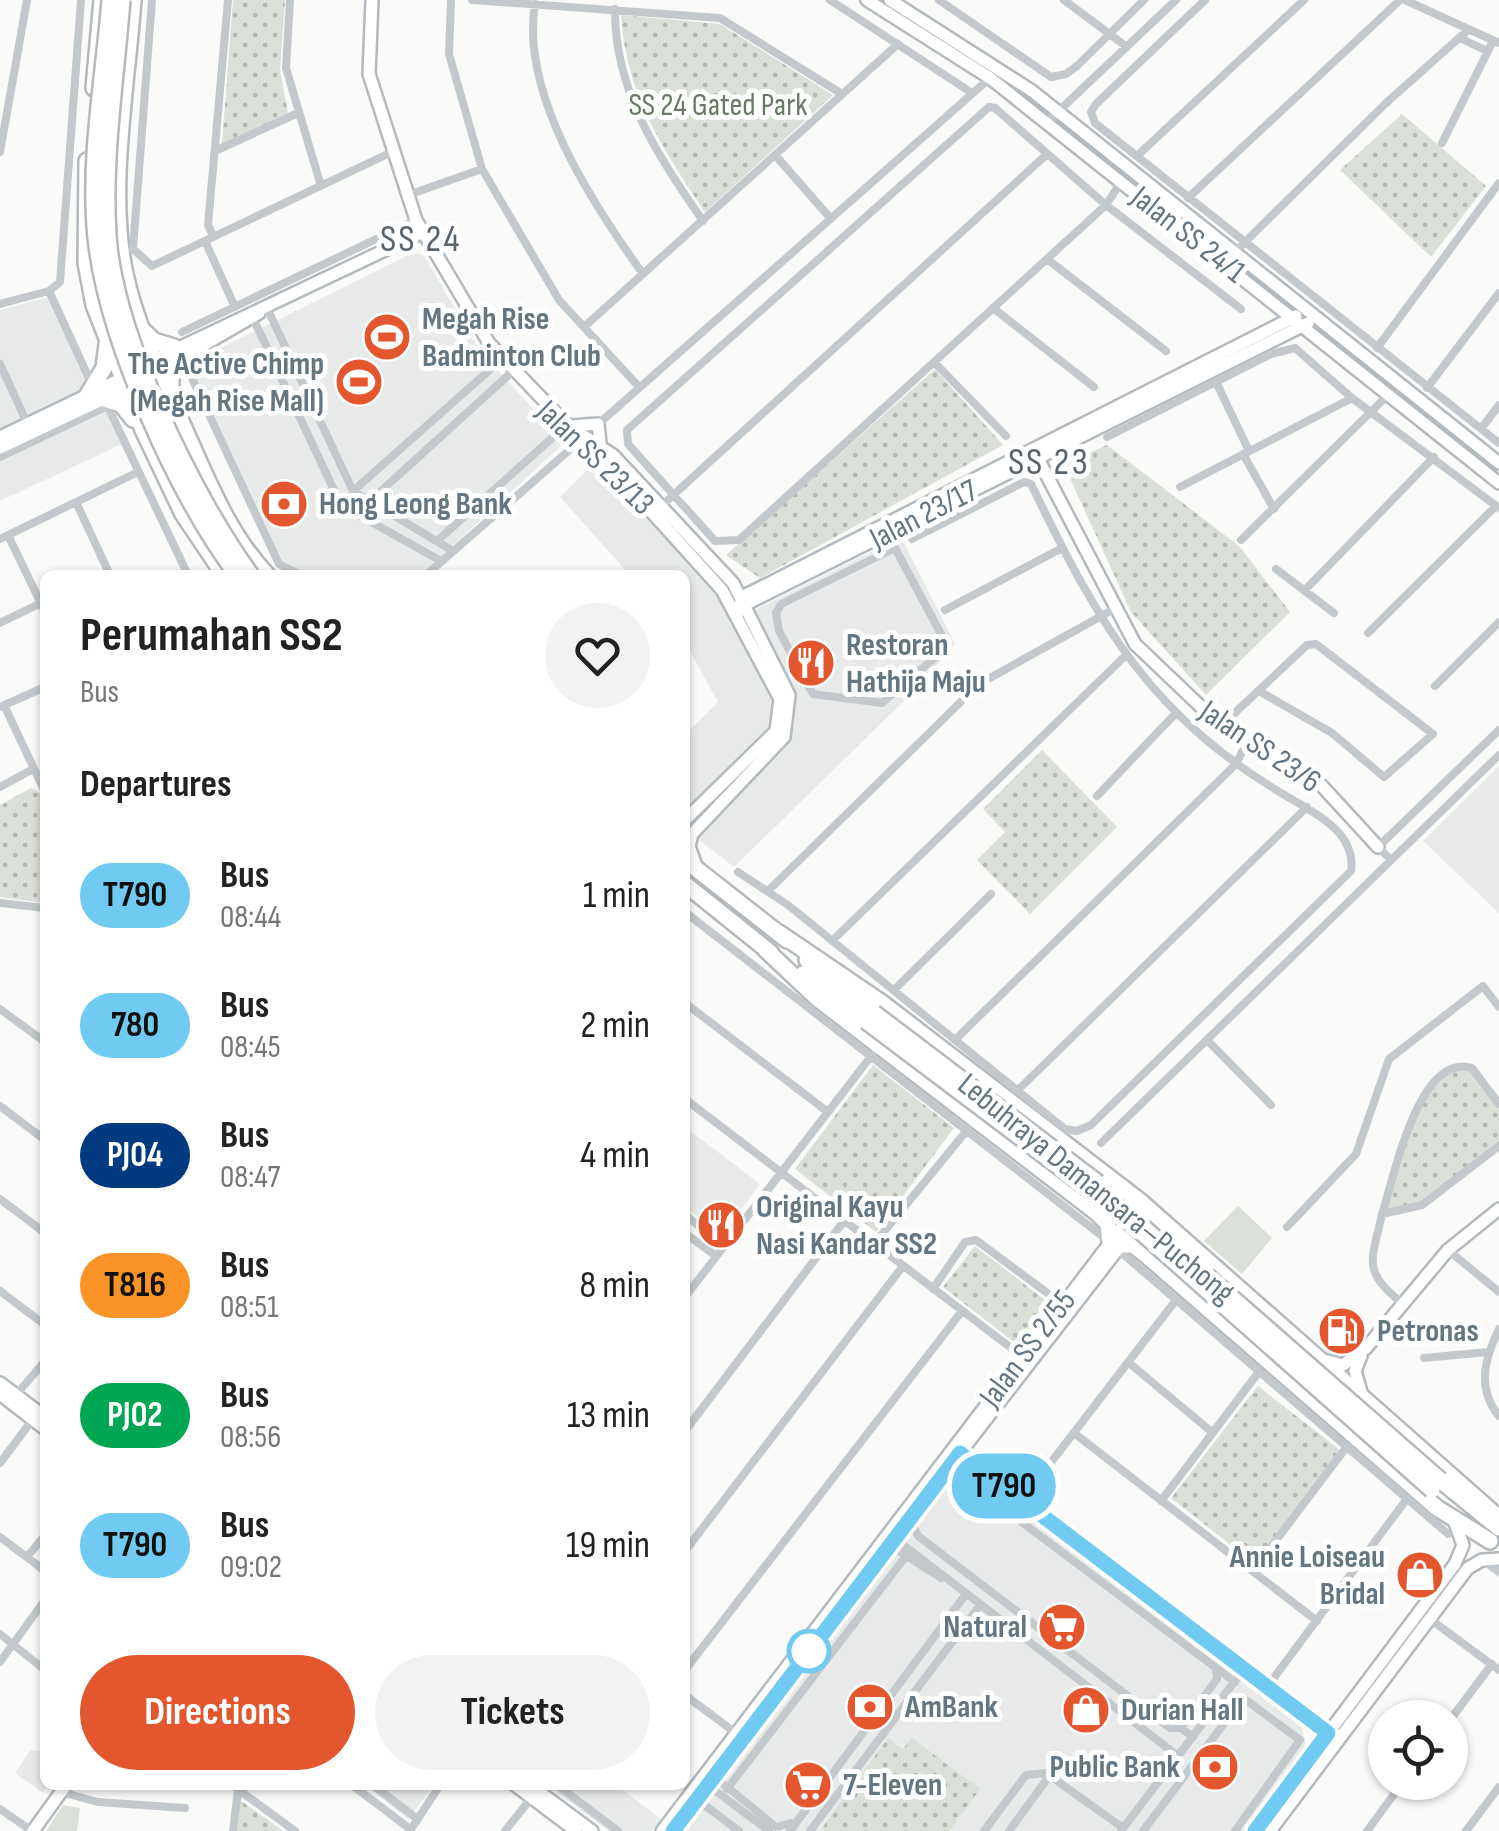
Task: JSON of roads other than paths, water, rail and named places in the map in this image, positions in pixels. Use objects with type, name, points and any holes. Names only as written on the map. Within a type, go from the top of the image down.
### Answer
[{"type":"highway","points":[[102,0],[84,218],[86,262],[107,340],[142,430],[183,514],[221,570]]},
{"type":"highway","points":[[110,0],[95,189],[103,284],[118,340],[138,388],[193,504],[234,570]]},
{"type":"highway","points":[[122,0],[107,191],[114,281],[129,335],[187,464],[229,545],[247,570]]},
{"type":"highway","points":[[133,0],[118,196],[124,273],[171,399],[232,530],[263,570]]},
{"type":"highway","points":[[107,340],[129,342],[142,329]]},
{"type":"highway","points":[[142,329],[154,341],[179,349],[171,374],[171,399]]},
{"type":"highway","points":[[107,340],[98,397],[121,404],[142,430]]},
{"type":"highway","points":[[142,430],[147,404],[158,397],[171,399]]},
{"type":"highway","name":"Lebuhraya Damansara–Puchong","points":[[691,864],[779,933],[870,1017]]},
{"type":"highway","name":"Lebuhraya Damansara–Puchong","points":[[690,888],[765,949],[870,1017],[1120,1200],[1496,1539]]},
{"type":"highway","points":[[779,933],[882,1003],[1145,1206],[1499,1518]]},
{"type":"highway","points":[[765,949],[818,999],[1104,1219],[1115,1245],[1133,1245],[1146,1255],[1450,1526],[1496,1539]]},
{"type":"highway","points":[[1104,1219],[1124,1209],[1124,1189]]},
{"type":"highway","points":[[1146,1255],[1144,1234],[1165,1223]]},
{"type":"street","points":[[0,152],[27,0]]},
{"type":"street","points":[[0,304],[49,292],[60,282],[81,0]]},
{"type":"street","points":[[152,0],[133,249],[152,266],[394,152]]},
{"type":"street","points":[[228,0],[208,225],[209,239],[235,307]]},
{"type":"street","points":[[290,0],[286,68],[321,186]]},
{"type":"street","points":[[372,0],[369,74],[420,226],[502,359],[564,427],[582,439]]},
{"type":"street","points":[[451,0],[449,54],[482,169],[552,289],[639,387]]},
{"type":"street","points":[[472,0],[720,18],[842,94]]},
{"type":"street","points":[[670,14],[671,0]]},
{"type":"street","points":[[830,0],[972,93]]},
{"type":"street","name":"Jalan SS 24/1","points":[[867,0],[990,78],[1499,483]]},
{"type":"street","name":"Jalan SS 24/1","points":[[890,0],[1059,112],[1238,248],[1311,314],[1499,463]]},
{"type":"street","points":[[939,0],[1050,77],[1066,74],[1144,0]]},
{"type":"street","points":[[1064,0],[1111,31],[1127,47]]},
{"type":"street","points":[[1046,124],[1176,0]]},
{"type":"street","points":[[1204,0],[1091,112],[1096,122],[1188,198],[1238,248],[1377,348],[1499,443]]},
{"type":"street","points":[[1137,156],[1304,0]]},
{"type":"street","points":[[1188,198],[1402,0],[1496,42],[1487,52],[1442,143]]},
{"type":"street","points":[[535,4],[533,50],[562,141],[614,234],[643,274]]},
{"type":"street","points":[[615,9],[618,51],[636,111],[672,177],[703,220]]},
{"type":"street","points":[[1238,248],[1468,30]]},
{"type":"street","points":[[1460,38],[1487,52]]},
{"type":"street","points":[[584,327],[898,44]]},
{"type":"street","points":[[432,570],[990,78]]},
{"type":"street","points":[[1121,182],[1106,204],[738,540],[715,541],[628,444],[627,430],[982,110],[994,108],[1046,155],[1106,204],[1240,309]]},
{"type":"street","points":[[215,151],[298,113]]},
{"type":"street","points":[[657,510],[1046,155]]},
{"type":"street","points":[[776,156],[831,219]]},
{"type":"street","points":[[408,194],[482,169]]},
{"type":"street","points":[[1377,348],[1499,184]]},
{"type":"street","points":[[0,448],[157,365],[235,307],[420,226]]},
{"type":"street","points":[[179,349],[266,308],[420,226]]},
{"type":"street","points":[[1047,259],[1166,351]]},
{"type":"street","points":[[49,292],[186,570]]},
{"type":"street","points":[[1427,388],[1499,293]]},
{"type":"street","points":[[179,349],[253,318],[266,308]]},
{"type":"street","points":[[266,308],[352,491],[453,551]]},
{"type":"street","points":[[992,308],[1094,387]]},
{"type":"street","name":"Jalan 23/17","points":[[738,604],[1311,314]]},
{"type":"street","points":[[253,318],[341,505],[441,562]]},
{"type":"street","points":[[1108,437],[1288,347],[1301,352],[1352,398],[1498,507],[1368,632]]},
{"type":"street","points":[[179,349],[280,564],[291,570]]},
{"type":"street","points":[[352,491],[502,359]]},
{"type":"street","points":[[934,362],[1006,436]]},
{"type":"street","points":[[0,364],[28,423]]},
{"type":"street","points":[[370,501],[517,376]]},
{"type":"street","points":[[1216,382],[1274,510]]},
{"type":"street","points":[[1242,540],[1388,394]]},
{"type":"street","points":[[0,437],[98,397]]},
{"type":"street","points":[[0,457],[98,397]]},
{"type":"street","points":[[1180,487],[1352,398]]},
{"type":"street","points":[[1481,429],[1499,405]]},
{"type":"street","points":[[437,541],[564,427],[598,424]]},
{"type":"street","points":[[598,424],[600,443]]},
{"type":"street","name":"Jalan SS 23/13","points":[[582,439],[600,443],[754,620],[790,694],[790,716],[784,737],[692,834],[690,842]]},
{"type":"street","name":"Jalan SS 23/13","points":[[582,439],[733,583],[738,604],[780,699],[776,731],[690,815]]},
{"type":"street","name":"Jalan SS 23/6","points":[[1035,452],[1135,644],[1222,726],[1246,744],[1322,786],[1378,847]]},
{"type":"street","points":[[1304,590],[1434,458]]},
{"type":"street","points":[[40,602],[4,536],[138,472]]},
{"type":"street","points":[[738,872],[894,990],[1065,1129],[1077,1131],[1091,1125],[1350,871],[1353,856],[1346,840],[1307,807],[1236,764],[1176,713],[1124,657],[1099,618],[1028,482],[912,539]]},
{"type":"street","points":[[76,502],[108,570]]},
{"type":"street","points":[[886,530],[942,636],[944,648],[882,703],[813,694],[779,631],[776,613],[782,604],[895,548]]},
{"type":"street","points":[[437,541],[441,562]]},
{"type":"street","points":[[944,610],[1062,548]]},
{"type":"street","points":[[1276,569],[1334,613]]},
{"type":"street","points":[[733,583],[763,592],[754,620]]},
{"type":"street","points":[[768,891],[980,684],[1114,608]]},
{"type":"street","points":[[0,623],[40,609]]},
{"type":"street","points":[[1434,686],[1499,622]]},
{"type":"street","points":[[1222,726],[1258,691],[1307,644],[1316,644],[1433,734],[1384,777],[1332,733],[1258,691]]},
{"type":"street","points":[[832,942],[1124,657]]},
{"type":"street","points":[[40,688],[2,706],[40,782]]},
{"type":"street","points":[[1097,796],[1176,713]]},
{"type":"street","points":[[1390,860],[1378,847],[1499,730]]},
{"type":"street","points":[[954,1040],[1236,764],[1246,744]]},
{"type":"street","points":[[1100,1143],[1499,755]]},
{"type":"street","points":[[0,787],[34,770]]},
{"type":"street","points":[[1018,1090],[1307,807]]},
{"type":"street","points":[[894,990],[992,894]]},
{"type":"street","points":[[0,903],[40,907]]},
{"type":"street","points":[[690,916],[1115,1245],[1345,1449],[1406,1500],[1450,1526],[1463,1545],[1455,1564],[1270,1831]]},
{"type":"street","points":[[1286,1227],[1356,1154],[1389,1060],[1483,986],[1499,1007]]},
{"type":"street","points":[[690,1007],[828,1112]]},
{"type":"street","points":[[0,1008],[40,1038]]},
{"type":"street","points":[[1207,1040],[1271,1106]]},
{"type":"street","points":[[690,1290],[872,1055]]},
{"type":"street","points":[[1402,1304],[1376,1283],[1370,1268],[1382,1214],[1417,1104],[1434,1081],[1456,1067],[1472,1068],[1499,1104]]},
{"type":"street","points":[[690,1102],[1026,1359]]},
{"type":"street","points":[[0,1106],[40,1136]]},
{"type":"street","points":[[874,1244],[968,1130]]},
{"type":"street","points":[[1382,1214],[1422,1206],[1499,1146]]},
{"type":"street","points":[[0,1199],[40,1228]]},
{"type":"street","name":"Jalan SS 2/55","points":[[666,1829],[1145,1206]]},
{"type":"street","points":[[1320,1358],[1343,1365],[1366,1348],[1448,1250],[1499,1209]]},
{"type":"street","points":[[690,1219],[724,1246]]},
{"type":"street","points":[[690,1425],[844,1221]]},
{"type":"street","points":[[690,1237],[716,1256]]},
{"type":"street","points":[[933,1288],[965,1242],[976,1240],[1062,1304]]},
{"type":"street","name":"Jalan SS 2/55","points":[[1026,1359],[1062,1304],[1115,1245]]},
{"type":"street","points":[[1448,1250],[1497,1287]]},
{"type":"street","points":[[690,1545],[903,1266]]},
{"type":"street","points":[[0,1291],[40,1321]]},
{"type":"street","points":[[1022,1500],[1176,1300]]},
{"type":"street","points":[[690,1664],[962,1311]]},
{"type":"street","points":[[1499,1329],[1488,1352],[1484,1384],[1490,1405],[1499,1416]]},
{"type":"street","points":[[1363,1397],[1356,1371],[1366,1348]]},
{"type":"street","points":[[1424,1358],[1488,1352]]},
{"type":"street","points":[[1128,1362],[1212,1433]]},
{"type":"street","points":[[13,1399],[40,1368]]},
{"type":"street","points":[[1161,1500],[1258,1373]]},
{"type":"street","points":[[0,1383],[13,1399],[39,1418],[0,1463]]},
{"type":"street","points":[[1074,1433],[1317,1620]]},
{"type":"street","points":[[1253,1571],[1345,1449]]},
{"type":"street","points":[[956,1450],[1333,1737]]},
{"type":"street","name":"Jalan SS 2/55","points":[[889,1540],[945,1472],[956,1450]]},
{"type":"street","points":[[945,1472],[962,1478],[1234,1682]]},
{"type":"street","points":[[1267,1687],[1406,1500]]},
{"type":"street","points":[[910,1518],[918,1536],[1170,1728],[1180,1728],[1193,1737]]},
{"type":"street","points":[[0,1536],[40,1567]]},
{"type":"street","points":[[27,1557],[40,1540]]},
{"type":"street","points":[[889,1540],[906,1556],[945,1579]]},
{"type":"street","points":[[889,1540],[1178,1756]]},
{"type":"street","points":[[728,1789],[906,1556]]},
{"type":"street","points":[[1255,1831],[1468,1568],[1482,1560],[1494,1561],[1499,1572]]},
{"type":"street","points":[[725,1763],[720,1776],[728,1789],[776,1827],[790,1827],[966,1594]]},
{"type":"street","points":[[810,1831],[980,1605]]},
{"type":"street","points":[[0,1662],[40,1607]]},
{"type":"street","points":[[1430,1619],[1495,1667],[1467,1700]]},
{"type":"street","points":[[0,1634],[40,1666]]},
{"type":"street","points":[[1180,1728],[1217,1679],[1216,1668]]},
{"type":"street","points":[[984,1831],[1026,1775],[1048,1774],[1122,1830],[1244,1669]]},
{"type":"street","points":[[690,1699],[740,1736]]},
{"type":"street","points":[[1143,1831],[1246,1700],[1300,1740],[1235,1831]]},
{"type":"street","name":"Jalan SS 2/55","points":[[692,1793],[725,1763],[740,1736]]},
{"type":"street","points":[[1009,1831],[1048,1774]]},
{"type":"street","points":[[1466,1831],[1499,1787]]},
{"type":"street","points":[[0,1809],[33,1831],[62,1790]]},
{"type":"street","points":[[68,1790],[98,1802],[185,1808]]},
{"type":"street","points":[[233,1831],[235,1790]]},
{"type":"street","points":[[239,1790],[294,1831]]},
{"type":"street","points":[[358,1790],[410,1830],[436,1790]]},
{"type":"street","points":[[380,1790],[416,1818]]},
{"type":"street","points":[[564,1790],[618,1831]]},
{"type":"street","points":[[505,1831],[531,1791]]},
{"type":"street","points":[[531,1791],[576,1831]]},
{"type":"street","points":[[531,1791],[592,1831]]},
{"type":"street","points":[[692,1793],[717,1792],[769,1831]]},
{"type":"street","points":[[692,1793],[739,1831]]},
{"type":"street","points":[[1366,1831],[1389,1800]]},
{"type":"street","points":[[1103,1831],[1111,1820]]},
{"type":"place","name":"Megah Rise Badminton Club","points":[[387,337]]},
{"type":"place","name":"The Active Chimp (Megah Rise Mall)","points":[[359,382]]},
{"type":"place","name":"Hong Leong Bank","points":[[284,504]]},
{"type":"place","name":"Restoran Hathija Maju","points":[[811,663]]},
{"type":"place","name":"Original Kayu Nasi Kandar SS2","points":[[721,1225]]},
{"type":"place","name":"Petronas","points":[[1342,1331]]},
{"type":"place","name":"Annie Loiseau Bridal","points":[[1420,1575]]},
{"type":"place","name":"Natural","points":[[1062,1627]]},
{"type":"place","name":"AmBank","points":[[870,1707]]},
{"type":"place","name":"Durian Hall","points":[[1086,1710]]},
{"type":"place","name":"Public Bank","points":[[1215,1767]]},
{"type":"place","name":"7-Eleven","points":[[808,1785]]},
{"type":"district","name":"SS 24","points":[[421,239]]},
{"type":"district","name":"SS 23","points":[[1049,462]]},
{"type":"park label","name":"SS 24 Gated Park","points":[[718,105]]}]
